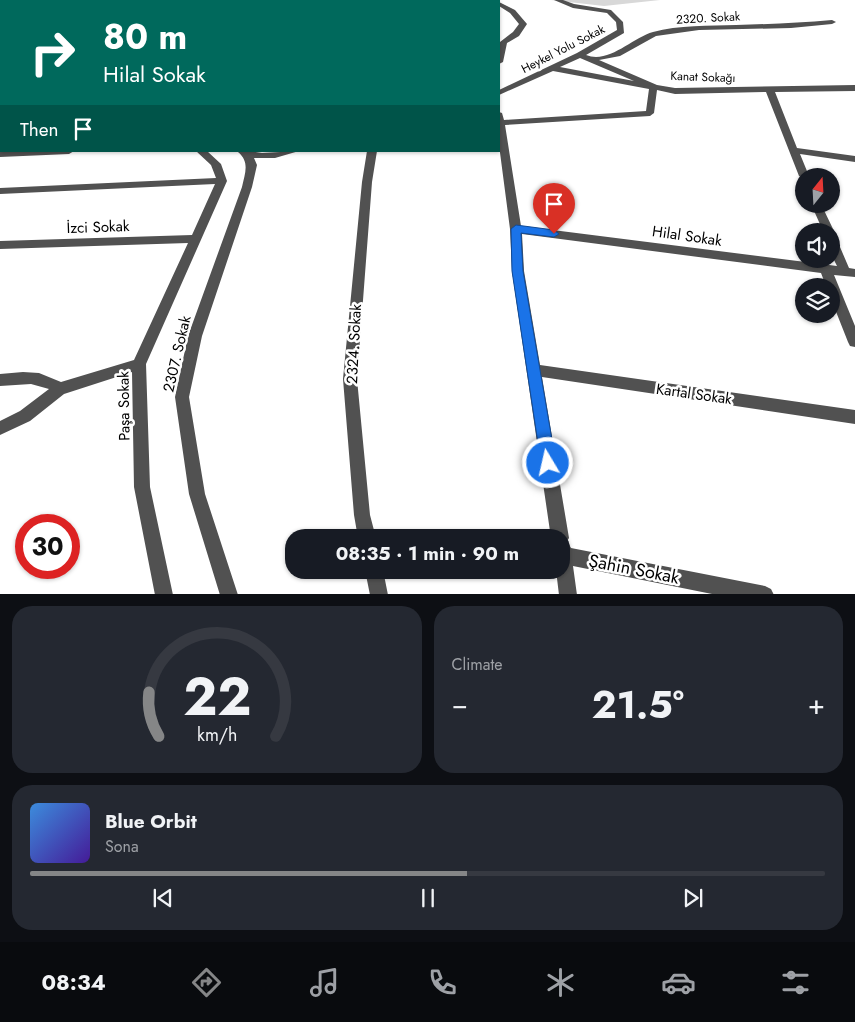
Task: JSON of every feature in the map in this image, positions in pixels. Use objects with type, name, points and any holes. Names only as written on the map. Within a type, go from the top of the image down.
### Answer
[{"type":"street","name":"Heykel Yolu Sokak","points":[[500,93],[580,55],[621,30],[619,22],[609,11],[573,6],[557,0]]},
{"type":"street","points":[[500,4],[510,8],[523,24],[516,34],[504,42],[500,58]]},
{"type":"street","name":"2320. Sokak","points":[[591,60],[618,54],[654,34],[700,28],[791,26],[832,22]]},
{"type":"street","points":[[500,121],[650,113],[653,86],[580,55]]},
{"type":"street","name":"Kanat Sokağı","points":[[552,68],[675,91],[770,91],[855,88]]},
{"type":"street","points":[[770,91],[801,168]]},
{"type":"street","points":[[500,127],[516,229],[518,271],[559,529]]},
{"type":"street","points":[[793,150],[855,159]]},
{"type":"street","points":[[0,154],[46,152]]},
{"type":"street","points":[[0,190],[222,181],[216,164],[202,152]]},
{"type":"street","points":[[244,152],[274,156],[290,152]]},
{"type":"street","name":"2307. Sokak","points":[[229,594],[197,494],[182,397],[195,336],[247,187],[252,165],[244,152]]},
{"type":"street","name":"2324. Sokak","points":[[365,529],[362,515],[350,379],[367,182],[372,152]]},
{"type":"street","name":"Paşa Sokak","points":[[164,594],[142,487],[139,364],[222,181]]},
{"type":"street","name":"Hilal Sokak","points":[[516,229],[850,273]]},
{"type":"street","name":"İzci Sokak","points":[[0,245],[197,239]]},
{"type":"street","points":[[840,256],[850,273]]},
{"type":"street","points":[[826,270],[855,342]]},
{"type":"street","points":[[0,428],[25,416],[58,389],[139,364]]},
{"type":"street","name":"Kartal Sokak","points":[[534,370],[855,417]]},
{"type":"street","points":[[0,380],[39,379],[55,384],[58,389]]},
{"type":"street","name":"Şahin Sokak","points":[[570,547],[764,594]]},
{"type":"street","points":[[376,579],[379,594]]},
{"type":"street","points":[[566,579],[568,594]]},
{"type":"shaded area","points":[[551,0],[660,0],[604,6]]},
{"type":"route","points":[[548,463],[518,271],[516,229],[554,234]]}]
